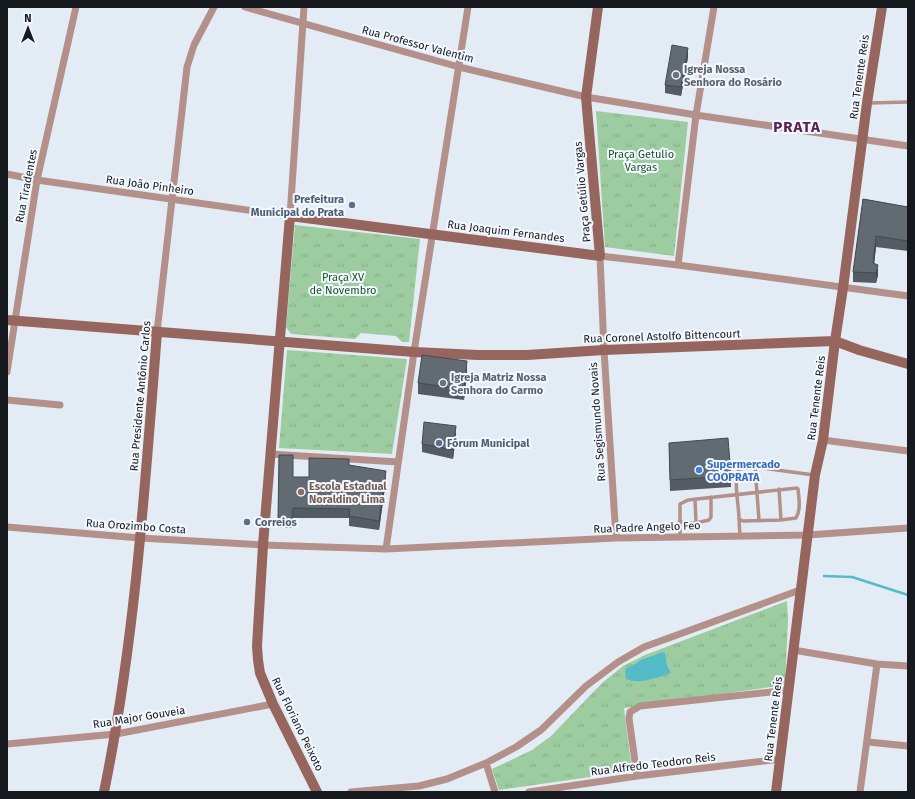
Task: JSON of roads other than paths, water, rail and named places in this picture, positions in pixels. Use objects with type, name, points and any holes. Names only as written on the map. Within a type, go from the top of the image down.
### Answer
[{"type":"street","name":"Rua Tiradentes","points":[[7,372],[10,321],[37,180],[76,7]]},
{"type":"street","name":"Rua Presidente Antônio Carlos","points":[[104,792],[116,734],[140,538],[157,332],[187,67],[194,45],[214,7]]},
{"type":"street","name":"Rua Professor Valentim","points":[[245,7],[458,66],[586,97]]},
{"type":"street","points":[[304,7],[290,216],[263,545],[386,549],[414,352],[468,7]]},
{"type":"street","name":"Praça Getúlio Vargas","points":[[598,7],[586,97],[600,256],[908,296]]},
{"type":"street","points":[[678,265],[696,115],[714,7]]},
{"type":"street","name":"Rua Tenente Reis","points":[[776,792],[800,590],[816,475],[823,440],[867,103],[882,7]]},
{"type":"street","points":[[586,97],[696,115],[908,146]]},
{"type":"street","name":"Rua João Pinheiro","points":[[7,174],[37,180],[290,216]]},
{"type":"street","points":[[290,216],[433,234]]},
{"type":"street","name":"Rua Joaquim Fernandes","points":[[433,234],[600,256]]},
{"type":"street","name":"Rua Segismundo Novais","points":[[600,256],[604,350],[616,538]]},
{"type":"street","points":[[10,321],[414,352]]},
{"type":"street","name":"Rua Coronel Astolfo Bittencourt","points":[[414,352],[499,355],[835,341],[859,350],[908,364]]},
{"type":"street","points":[[7,400],[60,405]]},
{"type":"street","points":[[823,440],[908,452]]},
{"type":"street","points":[[270,454],[398,462]]},
{"type":"street","name":"Rua Orozimbo Costa","points":[[7,527],[140,538],[263,545]]},
{"type":"street","name":"Rua Padre Angelo Feo","points":[[386,549],[616,538],[808,534],[908,528]]},
{"type":"street","name":"Rua Floriano Peixoto","points":[[263,545],[257,646],[260,673],[273,704],[318,792]]},
{"type":"street","points":[[351,792],[419,786],[447,779],[486,763],[516,747],[541,730],[586,686],[618,662],[644,647],[800,590]]},
{"type":"street","points":[[793,650],[878,664],[908,666]]},
{"type":"street","points":[[860,792],[878,664]]},
{"type":"street","points":[[637,776],[629,718],[630,712],[640,706],[788,690]]},
{"type":"street","name":"Rua Major Gouveia","points":[[7,744],[116,734],[273,704]]},
{"type":"street","points":[[868,742],[908,746]]},
{"type":"street","name":"Rua Alfredo Teodoro Reis","points":[[529,792],[637,776],[780,759]]},
{"type":"street","points":[[486,763],[495,792]]},
{"type":"lane","points":[[867,103],[908,102]]},
{"type":"lane","points":[[755,467],[759,520]]},
{"type":"lane","points":[[740,536],[737,494],[738,470],[742,468],[755,467],[816,475]]},
{"type":"lane","points":[[680,537],[680,504],[682,502],[695,499],[779,489],[794,488],[798,490],[798,515],[796,518],[744,521],[739,519]]},
{"type":"lane","points":[[779,489],[781,520]]},
{"type":"lane","points":[[679,522],[696,523],[709,520],[711,517],[711,497]]},
{"type":"lane","points":[[695,499],[696,523]]},
{"type":"water","points":[[662,652],[665,653],[667,666],[671,673],[643,681],[632,681],[626,679],[626,668],[643,659]]},
{"type":"waterway","points":[[824,576],[852,577],[908,595]]},
{"type":"place","name":"Igreja Nossa Senhora do Rosário","points":[[676,75]]},
{"type":"place","name":"Prefeitura Municipal do Prata","points":[[352,205]]},
{"type":"place","name":"Igreja Matriz Nossa Senhora do Carmo","points":[[443,383]]},
{"type":"place","name":"Fórum Municipal","points":[[439,443]]},
{"type":"place","name":"Supermercado COOPRATA","points":[[699,470]]},
{"type":"place","name":"Escola Estadual Noraldino Lima","points":[[301,492]]},
{"type":"place","name":"Correios","points":[[247,522]]},
{"type":"district","name":"PRATA","points":[[797,127]]},
{"type":"park label","name":"Praça Getulio Vargas","points":[[641,160]]},
{"type":"park label","name":"Praça XV de Novembro","points":[[343,283]]}]
